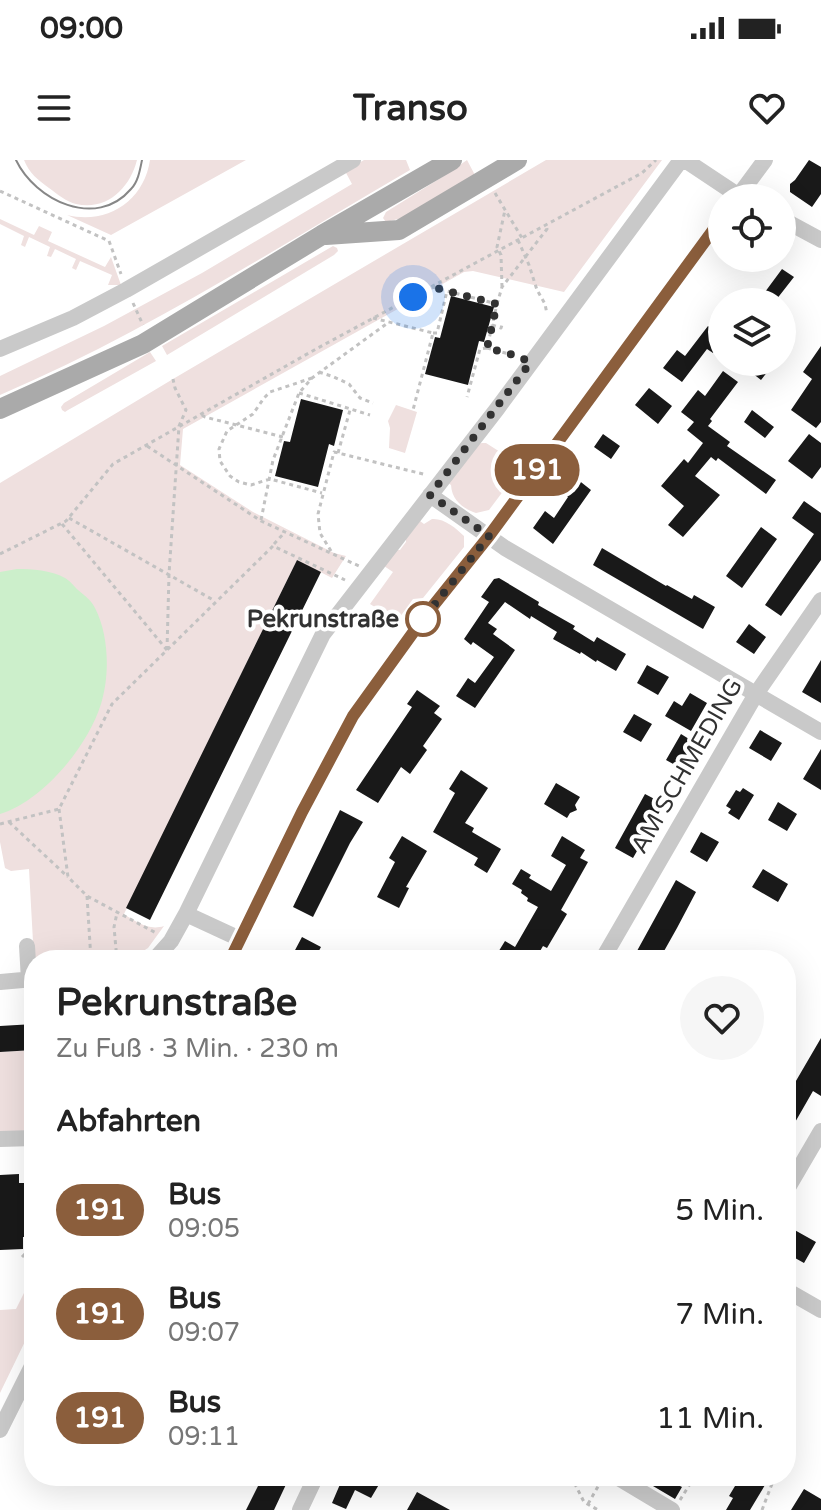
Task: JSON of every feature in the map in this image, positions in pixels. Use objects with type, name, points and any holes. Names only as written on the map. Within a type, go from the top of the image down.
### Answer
[{"type":"main road","points":[[0,409],[149,335],[322,235],[424,167],[452,160]]},
{"type":"main road","points":[[322,235],[399,230],[517,160]]},
{"type":"street","points":[[0,349],[73,318],[126,290],[353,160]]},
{"type":"street","points":[[163,950],[186,914],[323,634],[683,160],[719,184]]},
{"type":"street","points":[[748,184],[765,160]]},
{"type":"street","points":[[796,227],[821,240]]},
{"type":"street","points":[[235,950],[353,716],[708,237]]},
{"type":"street","points":[[430,495],[505,548],[821,732]]},
{"type":"street","name":"AM SCHMEDING","points":[[608,950],[756,694],[821,600]]},
{"type":"street","points":[[186,914],[240,939]]},
{"type":"street","points":[[27,946],[27,950]]},
{"type":"street","points":[[0,982],[24,980]]},
{"type":"street","points":[[796,1174],[821,1131]]},
{"type":"street","points":[[0,1139],[24,1138]]},
{"type":"street","points":[[796,1296],[821,1310]]},
{"type":"street","points":[[0,1430],[24,1382]]},
{"type":"street","points":[[300,1510],[311,1486]]},
{"type":"street","points":[[632,1486],[673,1510]]},
{"type":"path","points":[[0,554],[62,524],[113,464],[373,318],[642,173],[656,160]]},
{"type":"path","points":[[0,191],[109,241],[126,290],[149,335]]},
{"type":"path","points":[[492,194],[494,192],[520,239],[548,319]]},
{"type":"path","points":[[487,348],[502,287],[501,255],[497,247],[505,210]]},
{"type":"path","points":[[502,287],[547,229],[546,225]]},
{"type":"path","points":[[432,287],[497,304]]},
{"type":"path","points":[[373,318],[437,333],[447,291]]},
{"type":"path","points":[[261,521],[273,460],[299,393],[319,372],[389,322]]},
{"type":"path","points":[[492,325],[501,328],[502,325]]},
{"type":"path","points":[[413,410],[433,333]]},
{"type":"path","points":[[467,397],[480,349],[521,357],[530,363]]},
{"type":"path","points":[[319,372],[349,384],[360,398],[373,403]]},
{"type":"path","points":[[312,378],[270,392],[253,414],[227,431],[219,449],[220,461],[230,476],[239,482],[251,485],[270,479],[322,493]]},
{"type":"path","points":[[167,650],[179,426],[186,410],[173,379]]},
{"type":"path","points":[[299,393],[370,415]]},
{"type":"path","points":[[338,453],[351,409]]},
{"type":"path","points":[[201,414],[283,437]]},
{"type":"path","points":[[146,445],[261,521],[362,567]]},
{"type":"path","points":[[333,553],[320,533],[318,514],[334,452],[430,476]]},
{"type":"path","points":[[69,518],[215,601]]},
{"type":"path","points":[[62,524],[167,650]]},
{"type":"path","points":[[68,877],[59,809],[112,704],[285,532]]},
{"type":"path","points":[[273,546],[350,583]]},
{"type":"path","points":[[0,824],[59,809]]},
{"type":"path","points":[[9,822],[87,896],[171,941]]},
{"type":"path","points":[[87,896],[90,950]]},
{"type":"path","points":[[116,950],[114,927],[117,913]]},
{"type":"path","points":[[576,1486],[584,1502],[598,1510]]},
{"type":"path","points":[[588,1504],[598,1486]]},
{"type":"path","points":[[673,1510],[689,1486]]},
{"type":"path","points":[[762,1510],[771,1486]]},
{"type":"shaded area","points":[[24,160],[137,160],[129,180],[116,195],[107,201],[87,205],[73,203],[59,195],[34,176]]},
{"type":"shaded area","points":[[150,160],[246,160],[111,235],[67,215],[96,216],[121,207],[140,187]]},
{"type":"shaded area","points":[[364,160],[406,160],[410,170],[158,318],[0,395],[0,376],[104,326],[202,273],[352,184],[345,171]]},
{"type":"shaded area","points":[[467,160],[476,177],[406,217],[386,222],[383,218],[386,212]]},
{"type":"shaded area","points":[[546,160],[662,160],[564,292],[473,271],[464,272],[183,429],[180,465],[253,512],[334,553],[346,556],[332,578],[297,560],[124,914],[148,927],[164,926],[148,948],[33,950],[29,869],[11,871],[5,868],[0,842],[0,483]]},
{"type":"shaded area","points":[[0,219],[34,235],[39,226],[52,232],[48,241],[105,267],[111,257],[121,285],[108,285],[112,275],[80,261],[76,270],[72,268],[76,259],[55,249],[51,257],[47,256],[50,247],[29,237],[25,247],[21,245],[24,236],[0,224]]},
{"type":"shaded area","points":[[333,246],[338,251],[334,255],[167,355],[162,346]]},
{"type":"shaded area","points":[[150,352],[156,361],[65,412],[62,410],[64,403]]},
{"type":"shaded area","points":[[396,405],[417,412],[405,453],[389,448],[388,421]]},
{"type":"shaded area","points":[[486,443],[522,466],[489,510],[476,513],[459,503],[448,483],[478,444]]},
{"type":"shaded area","points":[[432,519],[445,522],[464,536],[464,547],[423,598],[413,599],[397,621],[370,604],[393,572],[384,566],[400,550],[420,521],[424,524]]},
{"type":"shaded area","points":[[17,569],[60,575],[90,601],[103,630],[107,668],[101,704],[75,754],[32,797],[0,814],[0,572]]},
{"type":"shaded area","points":[[24,1051],[24,1133],[0,1134],[0,1052]]},
{"type":"shaded area","points":[[24,1293],[24,1344],[0,1393],[0,1310],[16,1309]]},
{"type":"building","points":[[809,160],[821,167],[821,194],[812,207],[796,196],[796,184],[790,184]]},
{"type":"building","points":[[780,272],[794,277],[785,288],[768,288]]},
{"type":"building","points":[[451,296],[494,307],[484,342],[479,341],[468,385],[425,374],[435,337],[440,338]]},
{"type":"building","points":[[708,326],[708,350],[682,382],[663,368],[677,350],[685,356]]},
{"type":"building","points":[[821,346],[821,422],[816,428],[791,410],[812,379],[803,372]]},
{"type":"building","points":[[719,376],[730,376],[738,382],[708,426],[730,442],[727,446],[776,480],[766,494],[718,458],[716,461],[711,457],[695,476],[720,495],[683,537],[668,525],[684,506],[661,486],[684,459],[688,463],[703,443],[687,430],[694,422],[681,412],[698,390],[705,396]]},
{"type":"building","points":[[649,388],[672,406],[658,424],[635,405]]},
{"type":"building","points":[[301,399],[343,410],[334,446],[329,444],[318,487],[275,476],[284,441],[290,442]]},
{"type":"building","points":[[752,410],[774,427],[765,438],[744,422]]},
{"type":"building","points":[[603,434],[620,446],[611,459],[594,447]]},
{"type":"building","points":[[809,434],[821,443],[821,467],[812,479],[788,461]]},
{"type":"building","points":[[572,475],[591,490],[553,544],[533,528],[545,511],[554,518],[568,497],[560,491]]},
{"type":"building","points":[[804,501],[821,513],[821,560],[781,616],[765,605],[814,534],[792,518]]},
{"type":"building","points":[[761,527],[777,539],[742,588],[726,576]]},
{"type":"building","points":[[602,548],[666,586],[692,599],[694,595],[715,607],[703,629],[593,565]]},
{"type":"building","points":[[297,560],[321,572],[150,920],[126,908]]},
{"type":"building","points":[[499,578],[575,626],[573,629],[594,642],[597,637],[626,654],[616,671],[553,639],[557,632],[505,602],[488,623],[497,629],[493,634],[515,650],[475,708],[456,696],[468,678],[475,683],[494,657],[464,639],[489,602],[481,597],[494,579]]},
{"type":"building","points":[[749,624],[766,637],[754,654],[736,642]]},
{"type":"building","points":[[821,660],[821,703],[802,692]]},
{"type":"building","points":[[647,665],[669,677],[658,695],[637,683]]},
{"type":"building","points":[[417,690],[440,706],[434,713],[442,719],[423,746],[427,750],[410,774],[401,767],[378,803],[356,790],[412,707],[407,704]]},
{"type":"building","points":[[690,693],[707,703],[691,731],[665,716],[674,701],[682,706]]},
{"type":"building","points":[[634,714],[652,724],[641,742],[623,732]]},
{"type":"building","points":[[760,730],[782,743],[771,761],[749,748]]},
{"type":"building","points":[[681,734],[697,744],[684,770],[666,760]]},
{"type":"building","points":[[821,749],[821,790],[803,779]]},
{"type":"building","points":[[461,770],[488,788],[465,823],[474,828],[472,832],[501,849],[487,873],[474,865],[478,858],[433,832],[455,793],[449,789]]},
{"type":"building","points":[[556,783],[580,797],[575,805],[577,810],[567,818],[544,804]]},
{"type":"building","points":[[743,788],[754,795],[739,820],[728,813],[731,809],[726,806],[736,790],[740,792]]},
{"type":"building","points":[[645,794],[664,804],[633,858],[615,848]]},
{"type":"building","points":[[778,802],[797,814],[787,831],[768,820]]},
{"type":"building","points":[[340,810],[363,822],[313,917],[293,907]]},
{"type":"building","points":[[701,832],[719,842],[707,862],[690,852]]},
{"type":"building","points":[[402,836],[427,851],[406,887],[409,888],[399,908],[377,897],[395,862],[389,858]]},
{"type":"building","points":[[562,836],[585,850],[580,858],[588,862],[561,910],[567,914],[547,948],[499,950],[505,941],[515,947],[538,907],[527,901],[522,890],[512,884],[521,869],[531,875],[529,878],[551,891],[566,865],[551,856]]},
{"type":"building","points":[[763,869],[788,884],[778,902],[752,887]]},
{"type":"building","points":[[676,880],[696,892],[665,950],[638,950]]},
{"type":"building","points":[[302,937],[321,947],[319,950],[295,950]]},
{"type":"building","points":[[24,1025],[24,1051],[0,1052],[0,1026]]},
{"type":"building","points":[[821,1038],[821,1096],[813,1091],[796,1121],[796,1081]]},
{"type":"building","points":[[19,1174],[19,1183],[24,1183],[23,1249],[0,1250],[0,1175]]},
{"type":"building","points":[[796,1231],[816,1242],[804,1263],[796,1259]]},
{"type":"building","points":[[258,1486],[285,1486],[274,1510],[246,1510]]},
{"type":"building","points":[[339,1486],[378,1486],[371,1498],[355,1490],[346,1509],[332,1503]]},
{"type":"building","points":[[653,1486],[682,1487],[675,1499]]},
{"type":"building","points":[[735,1486],[764,1486],[750,1510],[726,1510],[733,1498],[729,1496]]},
{"type":"building","points":[[804,1489],[821,1499],[821,1510],[791,1510]]},
{"type":"building","points":[[417,1492],[450,1510],[407,1510]]},
{"type":"tram line","points":[[16,160],[37,187],[52,198],[84,208],[101,207],[117,201],[135,183],[142,160]]},
{"type":"bus line","name":"191","points":[[235,950],[353,716],[708,238]]},
{"type":"place","name":"Pekrunstraße","points":[[423,619]]},
{"type":"route","points":[[413,297],[432,287],[497,304],[487,348],[521,357],[530,363],[430,495],[489,536],[423,619]]}]
